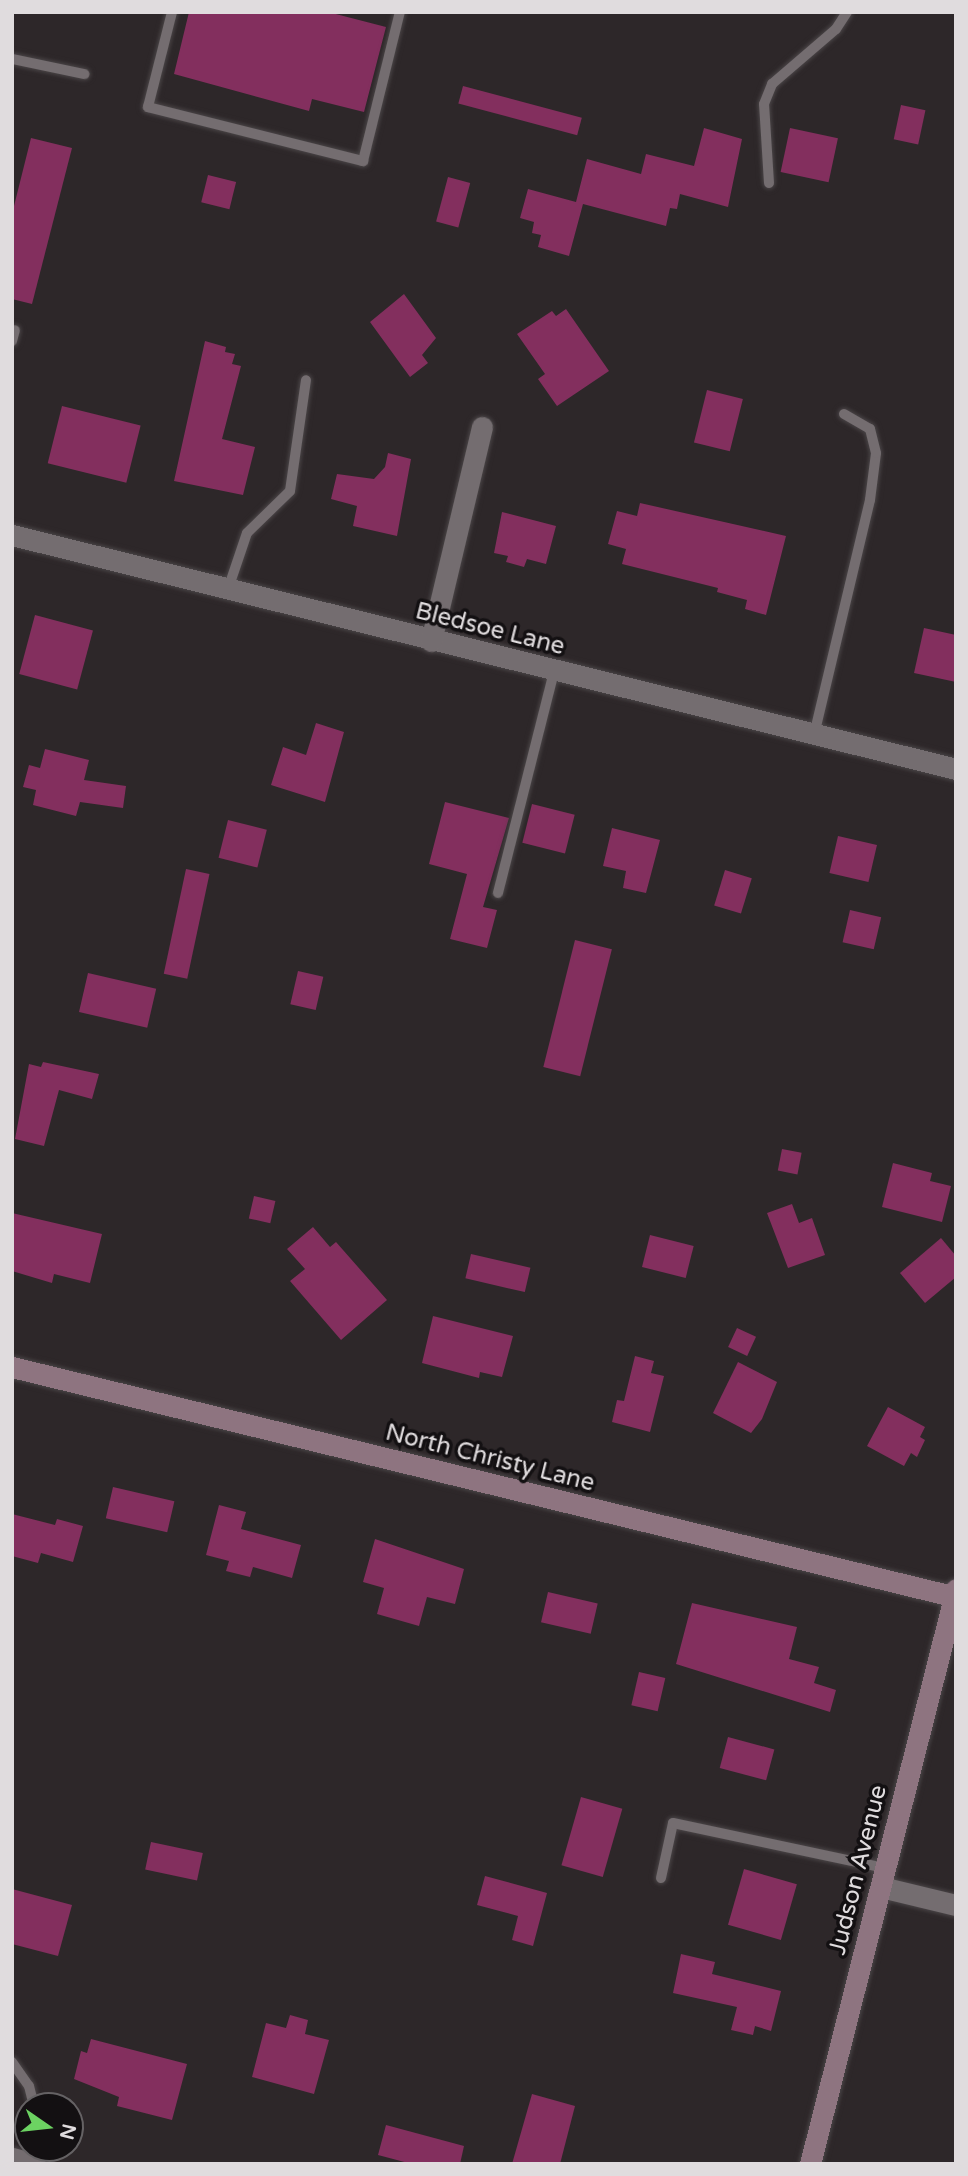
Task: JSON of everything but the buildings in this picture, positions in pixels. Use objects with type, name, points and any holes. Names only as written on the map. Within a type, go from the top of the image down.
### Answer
[{"type":"street","points":[[431,641],[481,427]]},
{"type":"street","name":"Bledsoe Lane","points":[[12,535],[228,591],[956,769]]},
{"type":"street","name":"North Christy Lane","points":[[12,1367],[955,1594]]},
{"type":"street","name":"Judson Avenue","points":[[810,2164],[955,1594]]},
{"type":"street","points":[[883,1878],[956,1905]]},
{"type":"lane","points":[[172,12],[148,107],[363,160],[400,12]]},
{"type":"lane","points":[[769,183],[764,104],[772,84],[836,29],[847,12]]},
{"type":"lane","points":[[12,59],[84,74]]},
{"type":"lane","points":[[228,591],[247,533],[290,492],[306,380]]},
{"type":"lane","points":[[814,735],[870,500],[876,453],[870,429],[844,414]]},
{"type":"lane","points":[[498,893],[554,671]]},
{"type":"lane","points":[[661,1878],[673,1823],[883,1878]]},
{"type":"lane","points":[[12,2062],[30,2092]]}]
